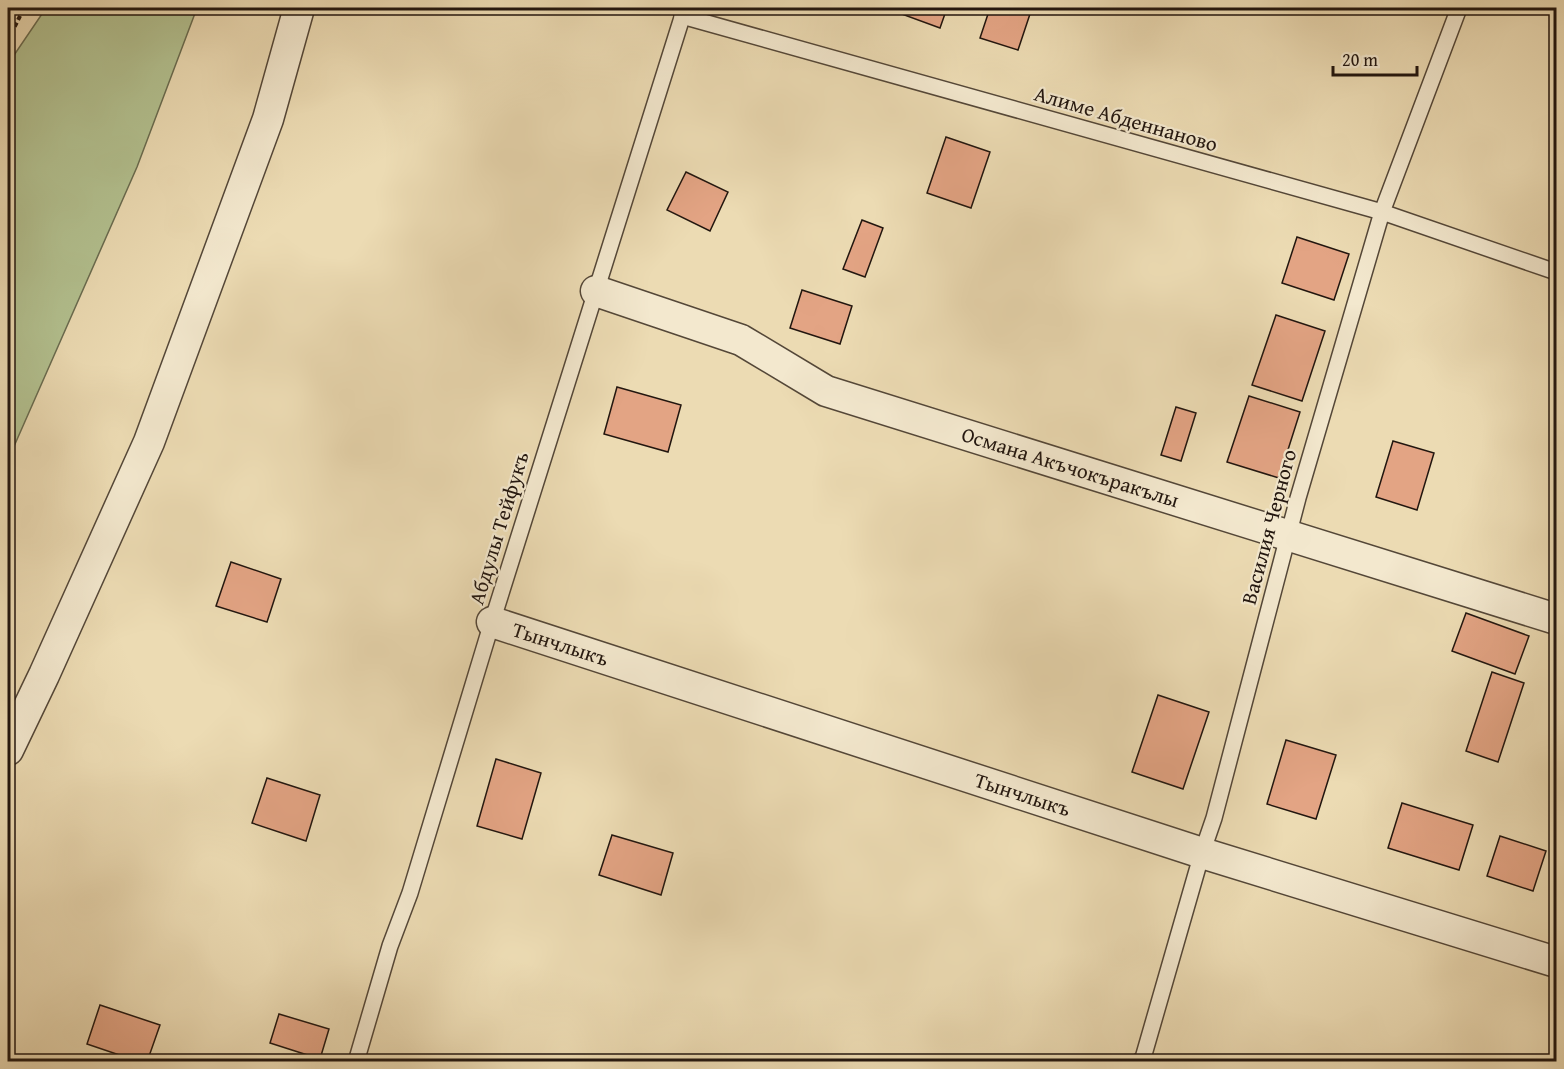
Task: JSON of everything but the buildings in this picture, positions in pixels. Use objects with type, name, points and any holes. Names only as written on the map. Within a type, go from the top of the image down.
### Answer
[{"type":"street","points":[[8,750],[149,442],[268,119],[299,8]]},
{"type":"street","name":"Османа Акъчокъракълы","points":[[596,291],[741,340],[826,391],[1557,619]]},
{"type":"street","name":"Тынчлыкъ","points":[[492,622],[1202,853],[1557,962]]},
{"type":"lane","name":"Василия Черного","points":[[1138,1062],[1143,1058],[1202,853],[1214,819],[1288,535],[1382,212],[1459,8]]},
{"type":"lane","name":"Алиме Абденнаново","points":[[683,12],[1382,212],[1557,272]]},
{"type":"lane","name":"Абдулы Тейфукъ","points":[[356,1062],[390,946],[410,893],[492,622],[683,12]]},
{"type":"path","points":[[8,15],[17,8]]},
{"type":"path","points":[[8,40],[24,8]]},
{"type":"green space","points":[[46,8],[197,8],[137,167],[8,460],[8,64]]}]
